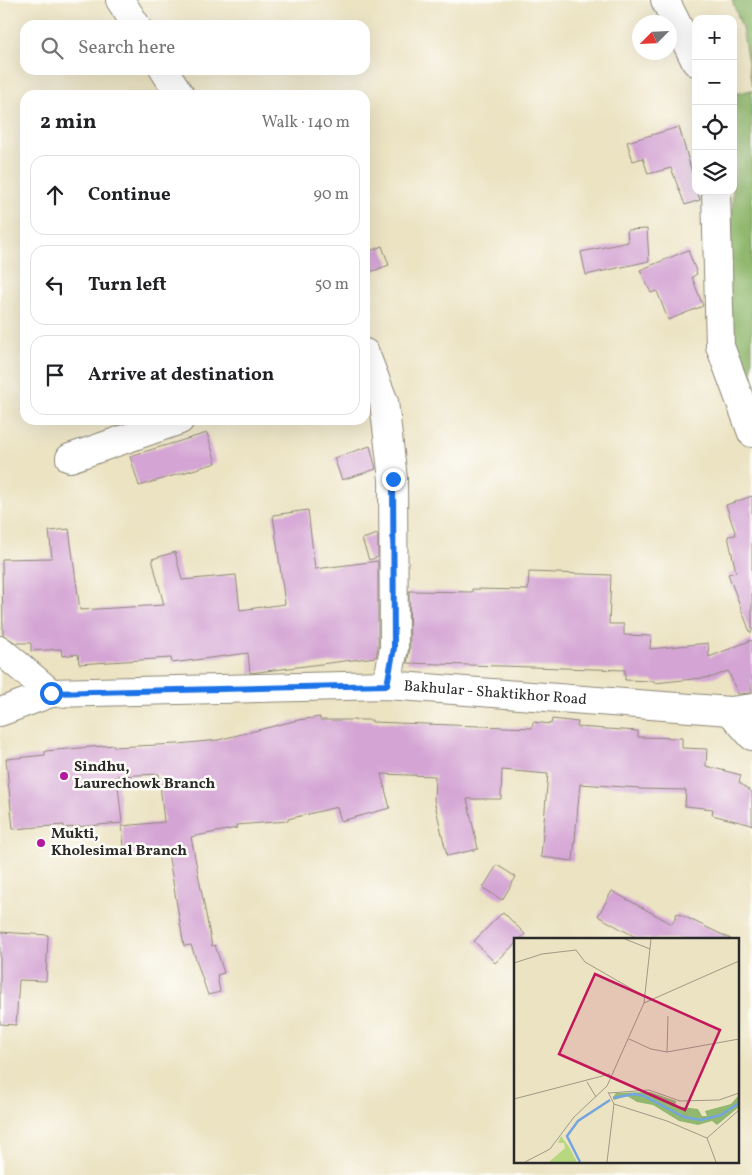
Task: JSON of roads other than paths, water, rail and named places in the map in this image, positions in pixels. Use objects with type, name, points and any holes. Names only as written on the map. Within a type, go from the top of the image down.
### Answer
[{"type":"street","points":[[120,0],[133,20]]},
{"type":"street","points":[[665,0],[695,60]]},
{"type":"street","points":[[167,75],[177,90]]},
{"type":"street","points":[[716,195],[720,346],[752,433]]},
{"type":"street","points":[[370,366],[384,402],[393,479],[394,648],[387,685]]},
{"type":"street","points":[[70,458],[166,425]]},
{"type":"street","points":[[0,650],[51,693]]},
{"type":"street","name":"Bakhular - Shaktikhor Road","points":[[0,712],[51,693],[387,685],[741,710]]},
{"type":"street","points":[[741,710],[752,736]]},
{"type":"place","name":"Sindhu, Laurechowk Branch","points":[[64,776]]},
{"type":"place","name":"Mukti, Kholesimal Branch","points":[[41,843]]}]
